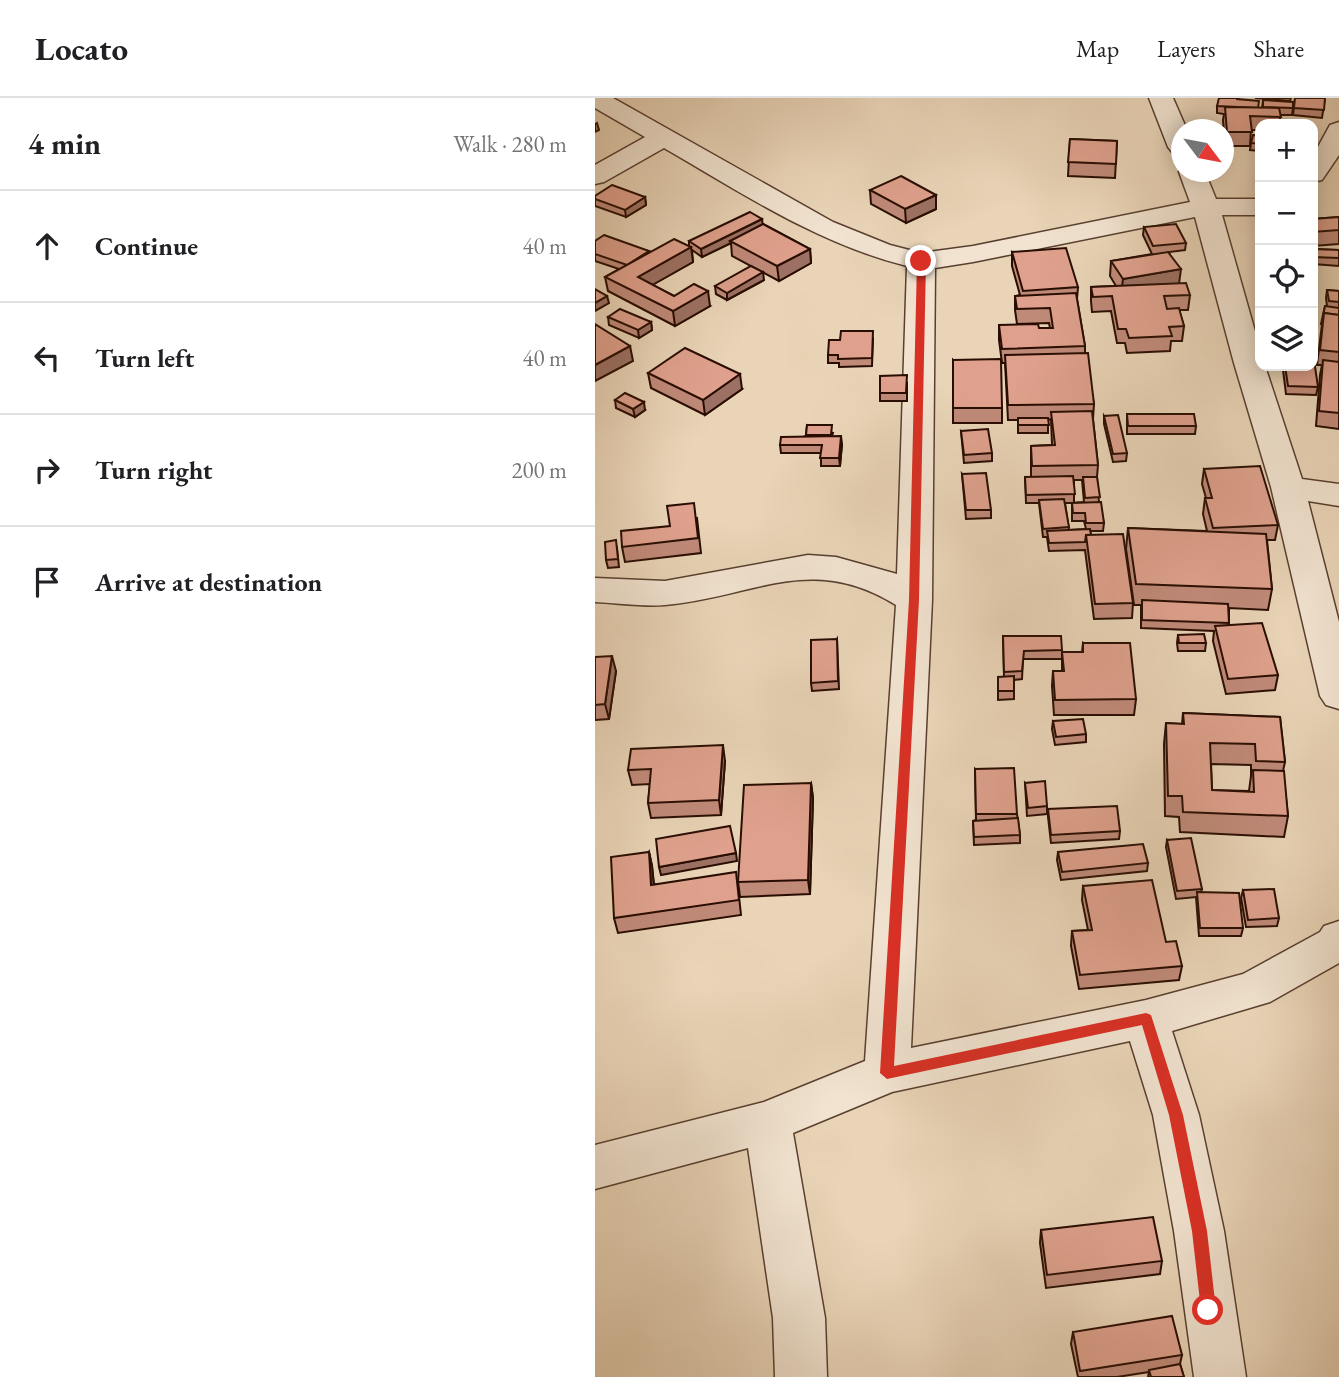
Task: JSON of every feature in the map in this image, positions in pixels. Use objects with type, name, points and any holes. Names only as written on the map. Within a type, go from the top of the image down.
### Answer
[{"type":"street","points":[[595,98],[823,228],[880,251],[921,261],[973,254],[1206,207],[1255,206]]},
{"type":"street","points":[[1160,98],[1171,124]]},
{"type":"street","points":[[1318,168],[1339,130]]},
{"type":"street","points":[[595,176],[663,138]]},
{"type":"street","points":[[1196,182],[1206,207],[1249,363],[1288,487],[1339,696]]},
{"type":"street","points":[[887,1073],[914,600],[921,261]]},
{"type":"street","points":[[1288,487],[1339,495]]},
{"type":"street","points":[[595,590],[665,593],[808,566],[836,569],[883,581],[914,600]]},
{"type":"street","points":[[595,1167],[768,1122],[887,1073],[1146,1018],[1254,989],[1335,944],[1339,938]]},
{"type":"street","points":[[1146,1018],[1179,1128],[1199,1231],[1220,1377]]},
{"type":"street","points":[[768,1122],[799,1318],[801,1377]]},
{"type":"building","points":[[1219,98],[1259,101],[1258,108],[1217,106]]},
{"type":"building","points":[[1295,98],[1325,98],[1324,110],[1294,108]]},
{"type":"building","points":[[1263,100],[1293,102],[1293,108],[1263,107]]},
{"type":"building","points":[[1225,107],[1279,108],[1281,117],[1250,116],[1252,132],[1234,132],[1234,119],[1226,119]]},
{"type":"building","points":[[1070,139],[1117,141],[1116,164],[1068,162]]},
{"type":"building","points":[[901,176],[936,195],[905,209],[870,190]]},
{"type":"building","points":[[612,185],[645,197],[625,210],[595,199],[595,196]]},
{"type":"building","points":[[750,212],[762,219],[701,249],[689,241]]},
{"type":"building","points":[[1339,217],[1339,230],[1318,232],[1318,219]]},
{"type":"building","points":[[763,224],[810,249],[777,266],[730,241]]},
{"type":"building","points":[[1176,224],[1186,243],[1153,246],[1144,227]]},
{"type":"building","points":[[604,235],[649,251],[627,265],[595,254],[595,241]]},
{"type":"building","points":[[674,239],[691,247],[638,277],[674,296],[694,284],[708,291],[673,311],[605,277]]},
{"type":"building","points":[[1066,248],[1078,287],[1023,291],[1012,252]]},
{"type":"building","points":[[1318,249],[1339,250],[1339,258],[1318,257]]},
{"type":"building","points":[[1168,252],[1181,269],[1123,279],[1111,261]]},
{"type":"building","points":[[751,266],[763,272],[727,293],[715,286]]},
{"type":"building","points":[[1186,283],[1190,295],[1164,296],[1167,309],[1179,308],[1184,326],[1169,327],[1172,336],[1129,338],[1126,329],[1118,329],[1112,296],[1093,297],[1091,287]]},
{"type":"building","points":[[595,289],[607,296],[595,303]]},
{"type":"building","points":[[1327,290],[1339,291],[1339,302],[1329,301]]},
{"type":"building","points":[[1076,293],[1085,346],[1002,349],[999,325],[1038,324],[1039,328],[1053,328],[1050,308],[1017,309],[1015,296]]},
{"type":"building","points":[[1325,306],[1339,308],[1339,315],[1324,313],[1323,316]]},
{"type":"building","points":[[620,309],[651,322],[638,330],[608,317]]},
{"type":"building","points":[[1324,313],[1339,315],[1339,352],[1320,350]]},
{"type":"building","points":[[595,324],[630,346],[595,365]]},
{"type":"building","points":[[841,331],[873,331],[872,358],[838,359],[838,355],[828,355],[829,340],[840,340]]},
{"type":"building","points":[[685,348],[740,374],[703,400],[648,373]]},
{"type":"building","points":[[1088,353],[1094,404],[1008,405],[1005,355]]},
{"type":"building","points":[[1001,359],[1002,408],[953,408],[953,360]]},
{"type":"building","points":[[1323,360],[1339,362],[1339,413],[1319,411]]},
{"type":"building","points":[[1286,371],[1316,371],[1318,387],[1288,386]]},
{"type":"building","points":[[907,375],[906,393],[880,393],[880,376]]},
{"type":"building","points":[[625,393],[644,402],[633,409],[615,400]]},
{"type":"building","points":[[1092,411],[1098,465],[1032,466],[1031,446],[1055,445],[1051,412]]},
{"type":"building","points":[[1127,414],[1194,414],[1196,426],[1128,426]]},
{"type":"building","points":[[1118,415],[1127,453],[1113,454],[1104,416]]},
{"type":"building","points":[[1018,418],[1048,418],[1049,425],[1018,425]]},
{"type":"building","points":[[807,425],[832,425],[831,435],[806,435]]},
{"type":"building","points":[[988,429],[992,453],[964,455],[961,431]]},
{"type":"building","points":[[841,436],[839,458],[820,458],[822,445],[780,445],[781,437]]},
{"type":"building","points":[[1260,466],[1278,525],[1213,528],[1205,498],[1212,498],[1204,469]]},
{"type":"building","points":[[986,473],[991,510],[966,510],[962,474]]},
{"type":"building","points":[[1073,476],[1075,494],[1026,495],[1025,477]]},
{"type":"building","points":[[1083,477],[1097,477],[1100,497],[1085,498]]},
{"type":"building","points":[[1064,499],[1069,527],[1043,529],[1039,500]]},
{"type":"building","points":[[1101,502],[1104,523],[1086,523],[1085,513],[1073,513],[1072,503]]},
{"type":"building","points":[[694,503],[698,538],[622,547],[621,531],[670,526],[667,506]]},
{"type":"building","points":[[1128,528],[1266,534],[1272,589],[1136,584]]},
{"type":"building","points":[[1090,529],[1091,535],[1086,535],[1085,542],[1049,543],[1047,531]]},
{"type":"building","points":[[1123,534],[1133,603],[1095,604],[1086,535]]},
{"type":"building","points":[[616,540],[618,559],[606,560],[605,542]]},
{"type":"building","points":[[1142,600],[1228,604],[1229,623],[1142,620]]},
{"type":"building","points":[[1262,623],[1278,675],[1228,679],[1215,626]]},
{"type":"building","points":[[1204,634],[1206,643],[1179,643],[1178,635]]},
{"type":"building","points":[[1003,636],[1061,636],[1062,650],[1024,651],[1022,671],[1004,672]]},
{"type":"building","points":[[837,639],[838,681],[811,683],[811,640]]},
{"type":"building","points":[[1083,643],[1130,643],[1136,699],[1055,700],[1053,671],[1064,671],[1062,652],[1083,652]]},
{"type":"building","points":[[612,656],[605,704],[595,705],[595,657]]},
{"type":"building","points":[[1014,676],[1014,691],[998,691],[998,677]]},
{"type":"building","points":[[1183,713],[1280,717],[1285,762],[1256,761],[1255,744],[1210,743],[1212,790],[1254,792],[1253,770],[1284,771],[1288,816],[1183,812],[1182,796],[1168,796],[1166,723],[1184,724]]},
{"type":"building","points":[[1083,719],[1086,734],[1056,737],[1053,721]]},
{"type":"building","points":[[723,745],[719,800],[648,803],[651,769],[628,770],[631,749]]},
{"type":"building","points":[[1014,768],[1017,814],[976,814],[975,769]]},
{"type":"building","points":[[1045,781],[1047,806],[1028,808],[1025,783]]},
{"type":"building","points":[[811,783],[808,880],[738,882],[744,785]]},
{"type":"building","points":[[1117,806],[1120,831],[1051,835],[1048,809]]},
{"type":"building","points":[[1018,818],[1020,835],[974,837],[973,821]]},
{"type":"building","points":[[730,826],[736,853],[659,867],[656,839]]},
{"type":"building","points":[[1191,838],[1202,889],[1177,891],[1167,840]]},
{"type":"building","points":[[1143,844],[1148,863],[1062,872],[1058,852]]},
{"type":"building","points":[[649,852],[651,885],[736,872],[739,900],[614,918],[611,857]]},
{"type":"building","points":[[1152,880],[1166,942],[1176,941],[1182,966],[1080,975],[1072,931],[1092,930],[1083,886]]},
{"type":"building","points":[[1274,889],[1279,918],[1248,920],[1243,890]]},
{"type":"building","points":[[1197,892],[1239,893],[1243,928],[1200,928]]},
{"type":"building","points":[[1153,1217],[1162,1261],[1047,1275],[1041,1230]]},
{"type":"building","points":[[1172,1316],[1182,1355],[1080,1371],[1073,1332]]},
{"type":"building","points":[[1180,1364],[1184,1377],[1151,1377],[1149,1370]]},
{"type":"route","points":[[921,261],[914,600],[887,1073],[1146,1018],[1176,1115],[1199,1231],[1208,1310]]}]
